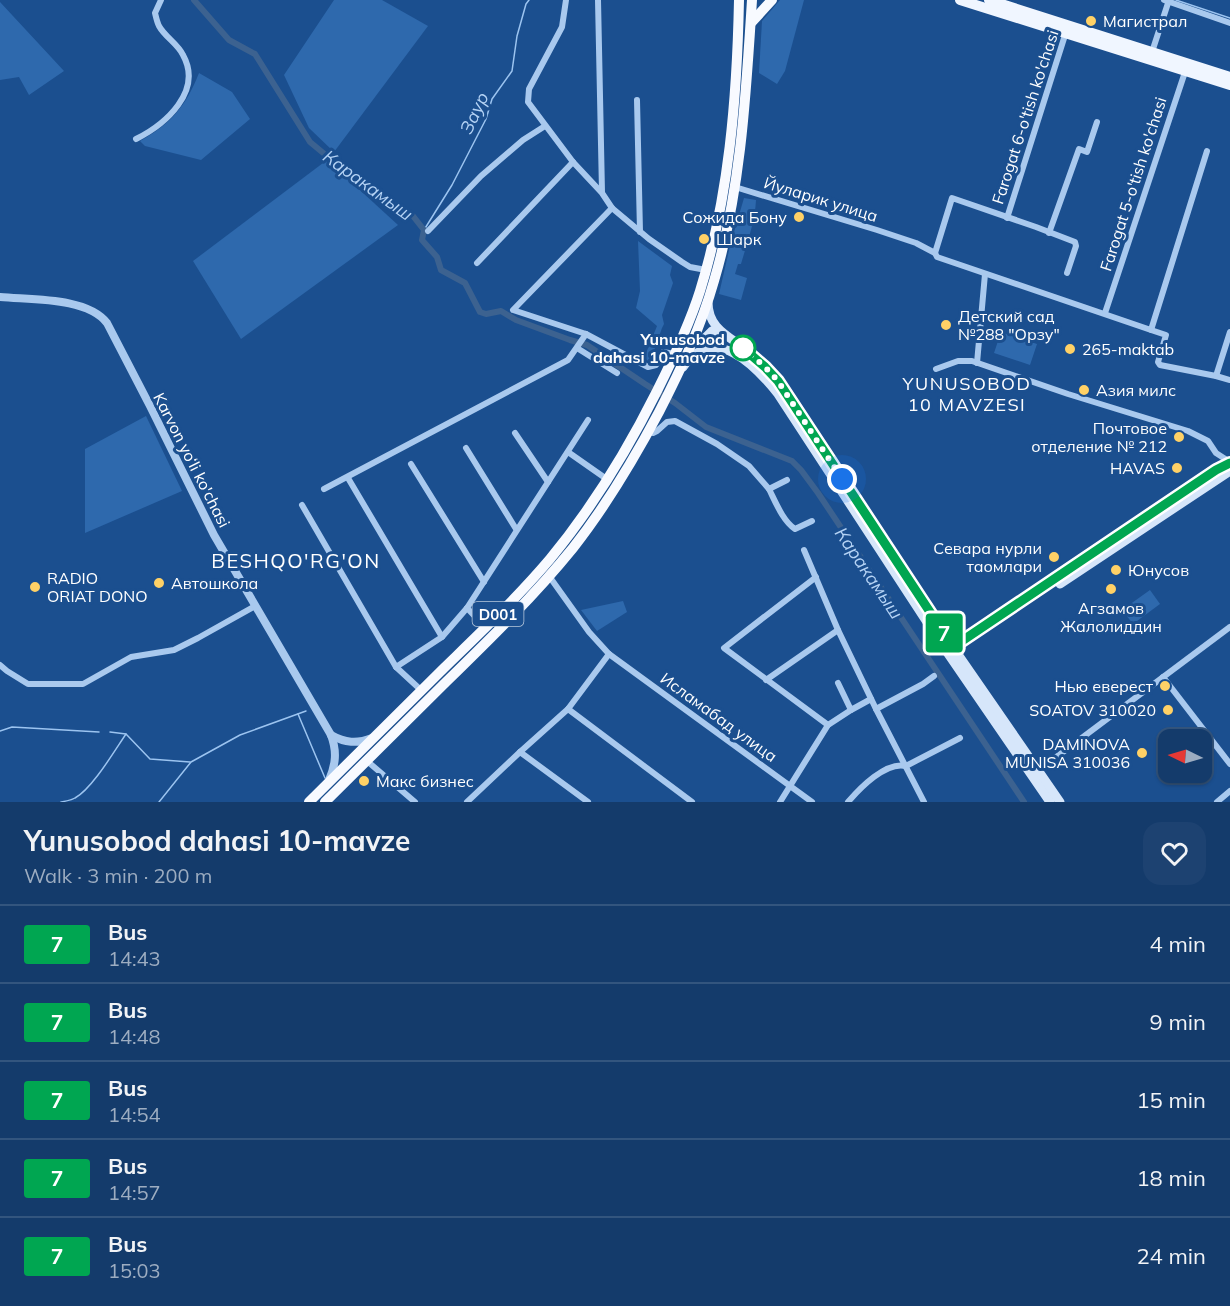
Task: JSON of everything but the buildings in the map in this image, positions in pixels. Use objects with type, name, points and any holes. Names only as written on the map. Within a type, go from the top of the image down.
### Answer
[{"type":"highway","name":"D001","points":[[668,382],[678,374],[708,300],[720,234],[731,132],[740,0]]},
{"type":"highway","name":"D001","points":[[325,802],[367,761],[422,691],[477,644],[549,560],[608,480],[668,382],[675,354],[692,313],[735,187],[743,124],[752,0]]},
{"type":"highway","points":[[751,23],[772,0]]},
{"type":"highway","name":"D001","points":[[309,802],[376,736],[396,724],[549,576],[602,507],[628,466],[648,431],[657,402]]},
{"type":"main road","points":[[960,0],[975,2],[1152,52],[1230,85]]},
{"type":"main road","points":[[988,0],[1067,29],[1186,67],[1230,77]]},
{"type":"main road","points":[[708,300],[713,323],[722,333],[755,358],[778,381],[1050,802]]},
{"type":"main road","points":[[722,333],[712,331],[708,333],[706,337],[708,345],[728,350],[741,358],[763,376],[778,394],[953,651],[1060,802]]},
{"type":"main road","points":[[678,374],[695,355],[706,349],[715,348]]},
{"type":"main road","points":[[1170,506],[1216,470],[1230,463]]},
{"type":"main road","points":[[953,651],[1170,506],[1230,471]]},
{"type":"street","points":[[136,139],[170,114],[184,97],[190,77],[183,55],[159,26],[155,13],[161,0]]},
{"type":"street","points":[[566,0],[562,27],[529,88],[528,102],[573,162],[602,193],[612,208],[649,239],[690,267],[706,270]]},
{"type":"street","points":[[598,0],[602,193]]},
{"type":"street","points":[[1152,52],[1167,1],[1230,23]]},
{"type":"street","name":"Farogat 6-o'tish ko'chasi","points":[[1007,218],[1067,29]]},
{"type":"street","name":"Farogat 5-o'tish ko'chasi","points":[[1105,313],[1186,67]]},
{"type":"street","points":[[638,100],[640,232]]},
{"type":"street","points":[[1049,232],[1079,149],[1087,152],[1097,122]]},
{"type":"street","points":[[428,231],[481,176],[523,140],[545,126]]},
{"type":"street","points":[[1150,330],[1207,151]]},
{"type":"street","points":[[477,263],[573,162]]},
{"type":"street","name":"Йуларик улица","points":[[735,187],[916,243],[935,253],[937,257],[985,274]]},
{"type":"street","name":"Farogat 6-o'tish ko'chasi","points":[[935,253],[952,198],[1076,243],[1067,273]]},
{"type":"street","points":[[612,208],[513,310],[586,334],[648,367],[656,365],[663,352],[675,354]]},
{"type":"street","points":[[977,363],[985,274],[1166,335],[1158,362],[1160,365],[1230,380]]},
{"type":"street","name":"Karvon yo‘li ko'chasi","points":[[0,297],[72,303],[91,310],[105,321],[214,535],[331,735]]},
{"type":"street","points":[[1216,376],[1230,332]]},
{"type":"street","points":[[324,489],[568,360],[586,334]]},
{"type":"street","points":[[577,348],[617,373]]},
{"type":"street","points":[[936,369],[958,361],[967,360],[977,363],[1188,431],[1208,441],[1216,453],[1230,463]]},
{"type":"street","points":[[396,667],[442,637],[467,608],[588,420]]},
{"type":"street","points":[[648,431],[657,431],[667,422],[675,422],[717,444],[749,466],[769,489],[784,518],[792,528],[795,529],[812,520]]},
{"type":"street","points":[[514,434],[548,482]]},
{"type":"street","points":[[466,448],[516,530]]},
{"type":"street","points":[[568,452],[608,480]]},
{"type":"street","points":[[411,464],[484,582]]},
{"type":"street","points":[[348,478],[442,637]]},
{"type":"street","points":[[769,489],[787,480]]},
{"type":"street","points":[[303,505],[396,667],[422,691]]},
{"type":"street","points":[[804,550],[838,630],[924,802]]},
{"type":"street","name":"Исламабад улица","points":[[549,576],[589,632],[609,654],[812,802]]},
{"type":"street","points":[[816,577],[724,648],[828,725]]},
{"type":"street","points":[[0,665],[27,684],[83,684],[131,657],[174,650],[255,606]]},
{"type":"street","points":[[467,608],[483,625]]},
{"type":"street","points":[[1039,770],[1230,627]]},
{"type":"street","points":[[766,680],[838,630]]},
{"type":"street","points":[[471,801],[568,708],[609,654]]},
{"type":"street","points":[[876,709],[934,676]]},
{"type":"street","points":[[1163,677],[1230,764]]},
{"type":"street","points":[[838,683],[852,710]]},
{"type":"street","points":[[780,802],[828,725],[871,699]]},
{"type":"street","points":[[568,708],[692,802]]},
{"type":"street","points":[[331,735],[342,741],[357,742],[376,736]]},
{"type":"street","points":[[327,784],[333,772],[335,760],[335,748],[331,735]]},
{"type":"street","points":[[848,802],[858,790],[886,769],[901,764],[906,766],[960,738]]},
{"type":"street","points":[[520,752],[588,802]]},
{"type":"street","points":[[367,761],[416,802]]},
{"type":"street","points":[[1217,802],[1230,791]]},
{"type":"shaded area","points":[[334,0],[382,0],[428,26],[334,152],[309,128],[284,75]]},
{"type":"shaded area","points":[[780,0],[804,0],[785,71],[777,84],[759,73],[762,21]]},
{"type":"shaded area","points":[[0,2],[64,71],[29,95],[19,77],[0,80]]},
{"type":"shaded area","points":[[199,73],[232,92],[250,119],[201,160],[145,146],[140,141],[169,121],[183,105]]},
{"type":"shaded area","points":[[327,160],[398,225],[241,339],[193,261]]},
{"type":"shaded area","points":[[744,198],[756,200],[741,264],[738,264],[735,274],[747,278],[741,300],[719,294]]},
{"type":"shaded area","points":[[638,241],[672,266],[670,275],[673,283],[662,315],[664,324],[650,362],[644,358],[657,326],[636,308],[640,291]]},
{"type":"shaded area","points":[[1001,332],[1037,344],[1030,365],[994,353]]},
{"type":"shaded area","points":[[146,416],[182,491],[85,533],[85,449]]},
{"type":"shaded area","points":[[1150,590],[1160,604],[1133,624],[1122,610]]},
{"type":"shaded area","points":[[623,601],[627,612],[597,631],[581,610]]},
{"type":"waterway","name":"Каракамыш","points":[[194,0],[229,40],[255,54],[310,142],[369,191],[413,216],[424,230],[422,240],[437,257],[441,270],[465,283],[480,312],[486,314],[501,311],[516,320],[587,345],[675,403],[706,427],[792,461],[818,493],[1024,802]]},
{"type":"waterway","name":"Заур","points":[[424,230],[452,185],[486,119],[492,99],[512,71],[517,36],[529,0]]},
{"type":"waterway","points":[[1176,0],[1230,18]]},
{"type":"waterway","points":[[159,802],[191,762],[240,735],[306,711]]},
{"type":"waterway","points":[[298,714],[325,778]]},
{"type":"waterway","points":[[0,731],[12,727],[99,732]]},
{"type":"waterway","points":[[110,732],[126,734],[150,759],[190,762]]},
{"type":"waterway","points":[[61,802],[75,798],[89,786],[126,734]]},
{"type":"bus line","name":"7","points":[[743,348],[778,381],[953,647],[1216,470],[1230,463]]},
{"type":"place","name":"Магистрал","points":[[1091,21]]},
{"type":"place","name":"Сожида Бону","points":[[799,217]]},
{"type":"place","name":"Шарк","points":[[704,239]]},
{"type":"place","name":"Детский сад №288 \"Орзу\"","points":[[946,325]]},
{"type":"place","name":"Yunusobod dahasi 10-mavze","points":[[743,348]]},
{"type":"place","name":"265-maktab","points":[[1070,349]]},
{"type":"place","name":"Азия милс","points":[[1084,390]]},
{"type":"place","name":"Почтовое отделение № 212","points":[[1179,437]]},
{"type":"place","name":"HAVAS","points":[[1177,468]]},
{"type":"place","name":"Севара нурли таомлари","points":[[1054,557]]},
{"type":"place","name":"Юнусов","points":[[1116,570]]},
{"type":"place","name":"Автошкола","points":[[159,583]]},
{"type":"place","name":"RADIO ORIAT DONO","points":[[35,587]]},
{"type":"place","name":"Агзамов Жалолиддин","points":[[1111,589]]},
{"type":"place","name":"Нью еверест","points":[[1165,686]]},
{"type":"place","name":"SOATOV 310020","points":[[1168,710]]},
{"type":"place","name":"DAMINOVA MUNISA 310036","points":[[1142,753]]},
{"type":"place","name":"Макс бизнес","points":[[364,781]]},
{"type":"district","name":"YUNUSOBOD 10 MAVZESI","points":[[967,394]]},
{"type":"district","name":"BESHQO'RG'ON","points":[[296,560]]},
{"type":"route","points":[[743,348],[778,381],[842,479]]}]
